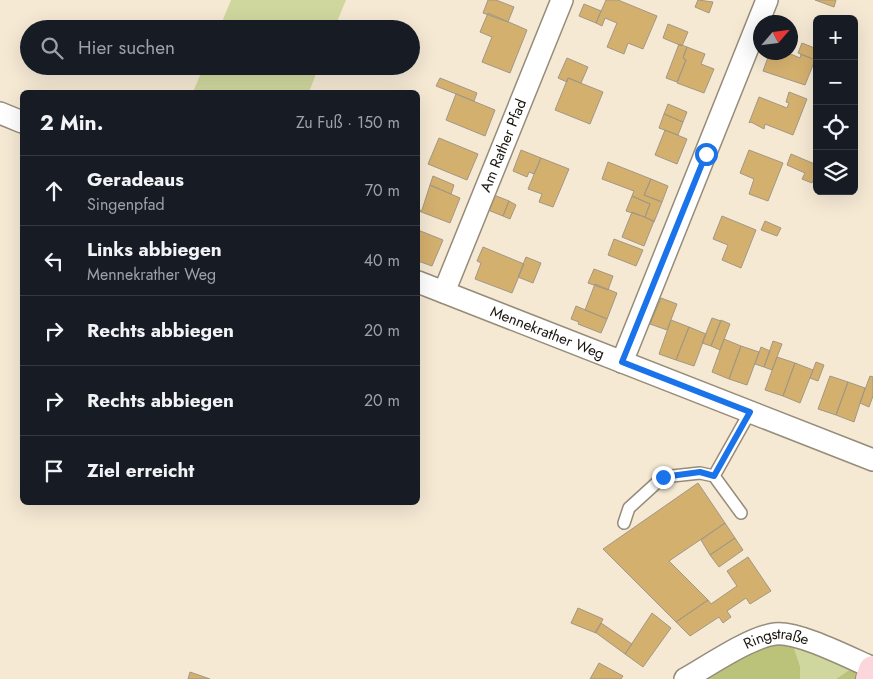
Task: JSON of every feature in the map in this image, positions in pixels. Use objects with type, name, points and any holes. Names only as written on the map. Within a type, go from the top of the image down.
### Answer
[{"type":"street","name":"Am Rather Pfad","points":[[444,292],[562,0]]},
{"type":"street","points":[[622,362],[767,0]]},
{"type":"street","points":[[0,113],[20,121]]},
{"type":"street","name":"Mennekrather Weg","points":[[420,283],[873,460]]},
{"type":"street","name":"Ringstraße","points":[[685,679],[759,638],[774,634],[793,635],[873,669]]},
{"type":"street","points":[[870,679],[873,669]]},
{"type":"lane","points":[[714,476],[750,412]]},
{"type":"lane","points":[[624,523],[629,508],[663,477],[700,472],[714,476],[741,513]]},
{"type":"green space","points":[[231,0],[346,0],[338,20],[223,20]]},
{"type":"green space","points":[[200,75],[316,75],[310,90],[194,90]]},
{"type":"green space","points":[[779,644],[793,645],[800,666],[800,679],[700,679],[759,647]]},
{"type":"green space","points":[[793,645],[852,668],[836,679],[800,679],[800,666]]},
{"type":"green space","points":[[852,668],[862,672],[860,679],[836,679]]},
{"type":"building","points":[[488,0],[496,0],[514,7],[508,22],[483,13]]},
{"type":"building","points":[[606,0],[618,0],[657,16],[643,49],[628,43],[624,54],[607,47],[617,23],[605,18],[602,26],[596,23]]},
{"type":"building","points":[[698,0],[713,2],[709,13],[695,7]]},
{"type":"building","points":[[815,0],[836,0],[834,7]]},
{"type":"building","points":[[584,4],[601,11],[596,23],[579,16]]},
{"type":"building","points":[[488,13],[527,30],[510,73],[482,62],[492,37],[480,32]]},
{"type":"building","points":[[668,24],[688,32],[682,46],[663,38]]},
{"type":"building","points":[[802,43],[813,47],[813,59],[798,53]]},
{"type":"building","points":[[679,44],[687,47],[683,58],[686,60],[677,82],[666,78]]},
{"type":"building","points":[[687,47],[705,54],[701,64],[714,69],[704,93],[677,83],[686,60],[683,58]]},
{"type":"building","points":[[801,54],[813,59],[813,65],[805,85],[763,71],[767,60],[798,60]]},
{"type":"building","points":[[567,58],[588,67],[581,83],[568,78],[567,82],[558,78]]},
{"type":"building","points":[[440,78],[477,93],[474,101],[436,86]]},
{"type":"building","points":[[568,78],[603,92],[590,124],[555,110]]},
{"type":"building","points":[[789,92],[807,99],[793,135],[765,124],[764,129],[751,122],[749,123],[759,97],[787,108],[789,103],[786,102]]},
{"type":"building","points":[[456,94],[495,110],[485,136],[446,120]]},
{"type":"building","points":[[668,104],[687,112],[683,122],[664,114]]},
{"type":"building","points":[[664,114],[683,122],[678,135],[659,128]]},
{"type":"building","points":[[665,130],[687,139],[677,164],[655,155]]},
{"type":"building","points":[[439,138],[478,154],[467,180],[428,164]]},
{"type":"building","points":[[521,150],[541,158],[534,174],[529,172],[527,177],[513,171]]},
{"type":"building","points":[[749,150],[783,163],[768,201],[749,194],[754,179],[740,173]]},
{"type":"building","points":[[791,154],[813,163],[812,183],[802,179],[805,173],[787,165]]},
{"type":"building","points":[[541,158],[569,169],[553,207],[539,202],[542,194],[528,189]]},
{"type":"building","points":[[608,162],[651,179],[644,195],[662,202],[654,222],[645,217],[650,204],[632,196],[634,191],[602,179]]},
{"type":"building","points":[[433,176],[454,185],[451,194],[430,185]]},
{"type":"building","points":[[651,179],[668,186],[662,202],[644,195]]},
{"type":"building","points":[[430,185],[460,198],[450,223],[420,211]]},
{"type":"building","points":[[494,195],[509,201],[503,216],[488,210]]},
{"type":"building","points":[[632,196],[650,204],[645,217],[626,211]]},
{"type":"building","points":[[509,201],[516,205],[510,219],[503,216]]},
{"type":"building","points":[[632,212],[654,221],[644,246],[622,237]]},
{"type":"building","points":[[722,216],[756,230],[741,268],[722,260],[728,245],[713,239]]},
{"type":"building","points":[[765,221],[781,228],[777,236],[761,230]]},
{"type":"building","points":[[420,231],[443,240],[432,266],[420,262]]},
{"type":"building","points":[[614,239],[643,250],[636,266],[608,255]]},
{"type":"building","points":[[483,247],[524,264],[512,293],[475,279],[481,263],[477,261]]},
{"type":"building","points":[[526,257],[541,263],[533,283],[518,277]]},
{"type":"building","points":[[594,269],[613,276],[608,290],[588,283]]},
{"type":"building","points":[[595,284],[617,293],[607,319],[585,310]]},
{"type":"building","points":[[661,298],[677,304],[667,330],[650,324]]},
{"type":"building","points":[[576,306],[607,319],[601,333],[578,324],[579,322],[571,319]]},
{"type":"building","points":[[712,318],[721,321],[711,346],[702,343]]},
{"type":"building","points":[[671,320],[689,327],[676,360],[659,354]]},
{"type":"building","points":[[721,320],[730,324],[720,350],[711,346]]},
{"type":"building","points":[[689,327],[706,334],[694,366],[676,360]]},
{"type":"building","points":[[724,339],[741,346],[729,379],[712,372]]},
{"type":"building","points":[[773,341],[782,344],[772,370],[764,367]]},
{"type":"building","points":[[741,346],[759,352],[747,385],[729,379]]},
{"type":"building","points":[[761,347],[770,351],[764,367],[755,364]]},
{"type":"building","points":[[777,357],[795,363],[783,396],[765,390]]},
{"type":"building","points":[[816,362],[824,365],[818,381],[810,378]]},
{"type":"building","points":[[795,363],[813,370],[800,403],[783,396]]},
{"type":"building","points":[[830,376],[848,382],[836,415],[818,409]]},
{"type":"building","points":[[870,376],[873,377],[873,396],[869,407],[860,403]]},
{"type":"building","points":[[848,382],[865,388],[854,422],[836,415]]},
{"type":"building","points":[[698,483],[725,523],[669,561],[708,600],[676,622],[603,549]]},
{"type":"building","points":[[725,523],[735,538],[710,555],[701,540]]},
{"type":"building","points":[[735,538],[743,550],[719,567],[710,555]]},
{"type":"building","points":[[748,557],[771,591],[750,604],[746,598],[727,611],[731,617],[723,623],[719,617],[690,636],[676,622],[708,600],[711,604],[737,586],[727,571]]},
{"type":"building","points":[[578,608],[603,619],[596,633],[571,623]]},
{"type":"building","points":[[652,613],[671,628],[643,667],[625,654]]},
{"type":"building","points":[[601,623],[632,644],[625,654],[595,632]]},
{"type":"building","points":[[599,663],[623,676],[621,679],[590,679]]},
{"type":"building","points":[[190,672],[210,679],[188,679]]},
{"type":"route","points":[[663,477],[700,472],[714,476],[750,412],[622,362],[706,154]]}]
